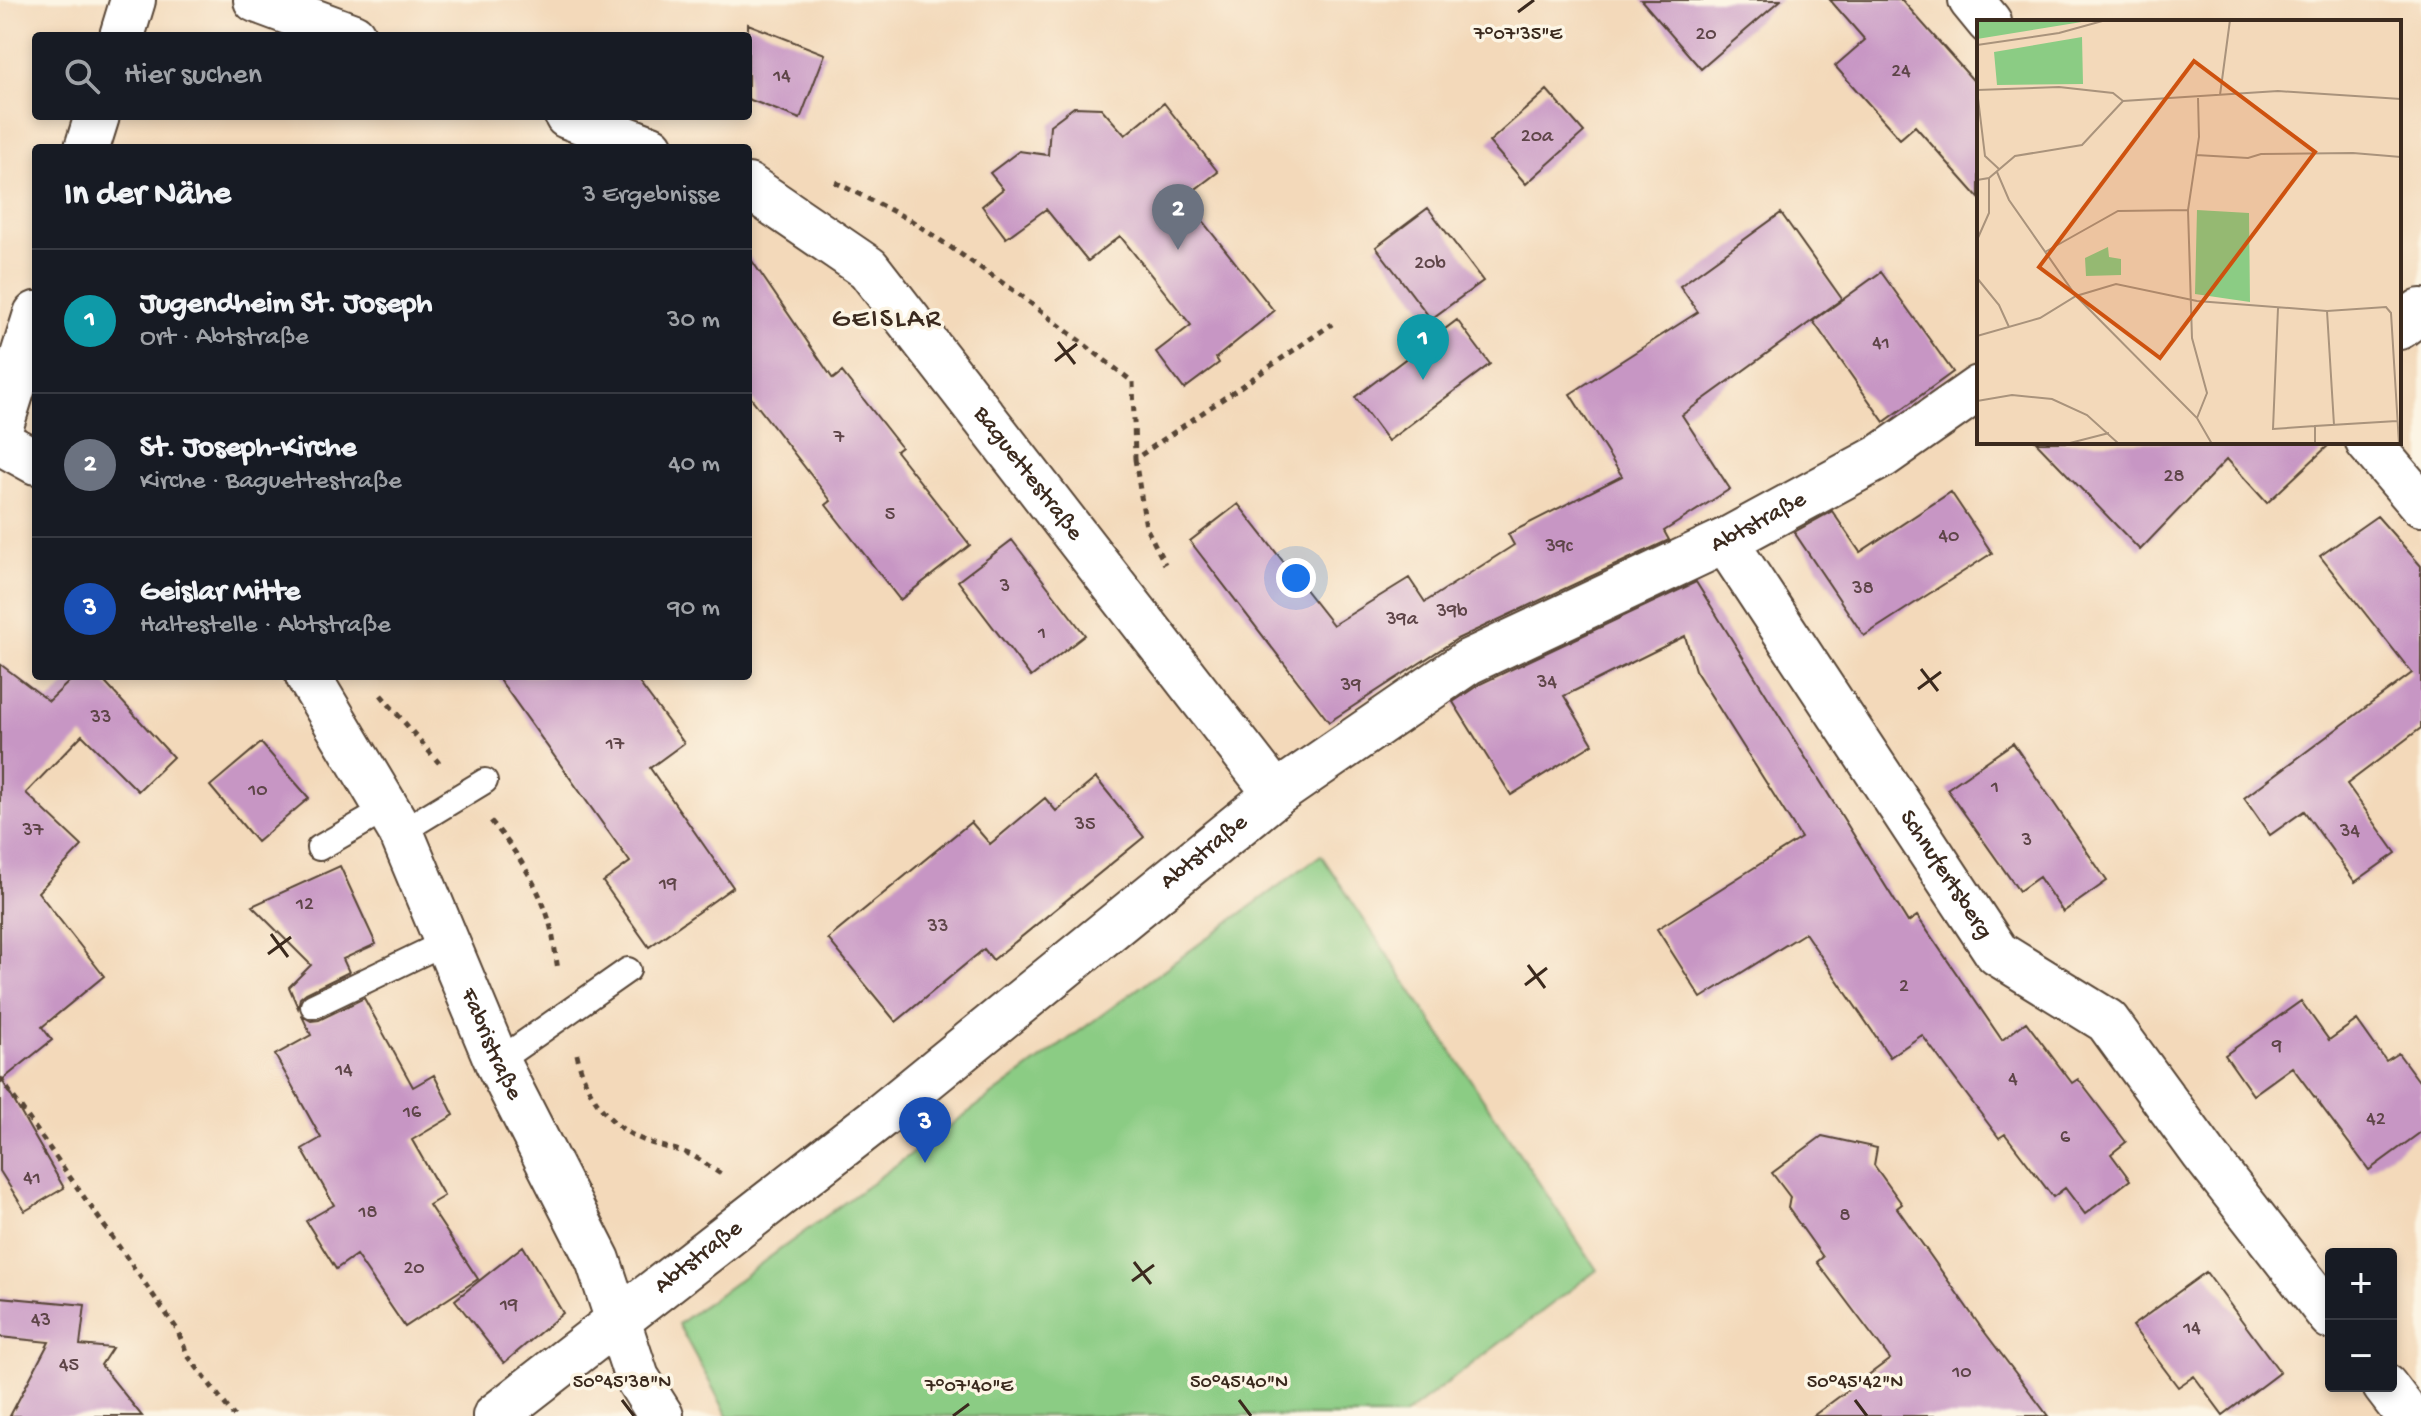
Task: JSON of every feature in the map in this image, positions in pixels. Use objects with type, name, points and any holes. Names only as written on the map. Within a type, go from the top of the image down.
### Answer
[{"type":"street","points":[[123,32],[133,0]]},
{"type":"street","points":[[256,0],[342,32]]},
{"type":"street","points":[[1971,0],[1987,20]]},
{"type":"street","points":[[88,144],[96,120]]},
{"type":"street","points":[[578,120],[640,144]]},
{"type":"street","name":"Baguettestraße","points":[[752,189],[868,268],[1276,794]]},
{"type":"street","points":[[2401,326],[2421,311]]},
{"type":"street","points":[[0,429],[32,327]]},
{"type":"street","name":"Abtstraße","points":[[495,1416],[882,1115],[1276,794],[1468,662],[1725,541],[1882,456],[1977,389]]},
{"type":"street","points":[[0,442],[32,460]]},
{"type":"street","points":[[2370,444],[2421,504]]},
{"type":"street","name":"Schnufertsberg","points":[[1725,541],[1997,953],[2107,1021],[2204,1154],[2325,1309]]},
{"type":"street","name":"Fabristraße","points":[[310,680],[394,821],[497,1062],[598,1260],[637,1378],[661,1416]]},
{"type":"street","points":[[2390,1392],[2408,1416]]},
{"type":"lane","points":[[319,848],[476,787]]},
{"type":"lane","points":[[313,1006],[446,942]]},
{"type":"lane","points":[[497,1062],[628,970]]},
{"type":"path","points":[[826,177],[912,221],[1016,292],[1133,382],[1135,459],[1146,527],[1166,567]]},
{"type":"path","points":[[1135,459],[1332,324]]},
{"type":"path","points":[[378,691],[476,787],[529,876],[547,914],[580,1068],[602,1112],[621,1130],[646,1142],[691,1155],[725,1177],[753,1213]]},
{"type":"path","points":[[0,1078],[177,1329],[188,1356],[234,1416]]},
{"type":"green space","points":[[1321,855],[1597,1270],[1403,1416],[728,1416],[678,1324]]},
{"type":"building","points":[[1641,0],[1781,0],[1701,69]]},
{"type":"building","points":[[1830,0],[1902,0],[1977,85],[1977,196],[1915,126],[1900,139],[1835,66],[1865,40]]},
{"type":"building","points":[[748,24],[825,54],[800,119],[752,101],[752,32],[748,32]]},
{"type":"building","points":[[1547,90],[1584,132],[1526,184],[1489,142]]},
{"type":"building","points":[[1164,103],[1218,172],[1184,198],[1274,311],[1216,358],[1219,363],[1184,389],[1156,352],[1191,325],[1120,236],[1088,261],[1046,209],[1006,238],[982,206],[1003,189],[990,173],[1019,151],[1048,155],[1050,125],[1074,107],[1101,108],[1125,135]]},
{"type":"building","points":[[1428,208],[1483,281],[1431,319],[1376,247]]},
{"type":"building","points":[[1781,213],[1842,299],[1682,415],[1730,489],[1664,531],[1669,540],[1457,639],[1329,722],[1190,541],[1238,504],[1333,625],[1409,578],[1425,602],[1514,545],[1508,534],[1622,476],[1570,394],[1698,312],[1680,286]]},
{"type":"building","points":[[752,261],[833,379],[842,372],[901,447],[896,451],[970,545],[900,600],[826,505],[831,501],[752,399]]},
{"type":"building","points":[[1881,272],[1953,372],[1884,422],[1813,321]]},
{"type":"building","points":[[1457,320],[1490,364],[1388,441],[1355,397]]},
{"type":"building","points":[[2038,444],[2330,444],[2267,503],[2227,459],[2140,550]]},
{"type":"building","points":[[1951,492],[1992,553],[1864,636],[1794,532],[1832,511],[1860,552]]},
{"type":"building","points":[[2377,516],[2421,566],[2421,728],[2347,784],[2396,853],[2355,882],[2304,811],[2270,835],[2244,798],[2412,673],[2320,556]]},
{"type":"building","points":[[1012,540],[1085,635],[1031,677],[958,581]]},
{"type":"building","points":[[1696,582],[1908,922],[1917,916],[2002,1040],[2026,1022],[2072,1083],[2078,1079],[2126,1142],[2111,1154],[2130,1180],[2085,1214],[2065,1188],[2053,1197],[2005,1134],[1999,1138],[1922,1035],[1890,1057],[1805,933],[1701,998],[1657,929],[1801,838],[1695,670],[1685,636],[1564,696],[1593,744],[1511,795],[1453,702],[1480,684]]},
{"type":"building","points":[[0,664],[49,701],[71,680],[103,680],[173,757],[138,791],[82,735],[26,793],[82,846],[38,892],[104,976],[42,1027],[52,1040],[2,1080],[64,1188],[25,1211],[0,1171]]},
{"type":"building","points":[[500,680],[637,680],[684,743],[650,768],[733,887],[649,947],[603,882],[630,862]]},
{"type":"building","points":[[261,743],[309,798],[257,842],[210,786]]},
{"type":"building","points":[[2013,743],[2107,881],[2063,912],[2039,877],[2019,891],[1947,789]]},
{"type":"building","points":[[1096,778],[1144,837],[993,960],[984,949],[896,1022],[828,939],[971,822],[990,844],[1045,798],[1056,811]]},
{"type":"building","points":[[340,866],[376,944],[343,959],[349,972],[306,993],[300,998],[298,1008],[289,987],[311,965],[252,906]]},
{"type":"building","points":[[364,998],[413,1087],[434,1075],[454,1115],[412,1140],[444,1196],[429,1205],[478,1279],[405,1327],[356,1255],[336,1269],[306,1221],[334,1205],[302,1149],[321,1138],[275,1055],[311,1035],[302,1016],[311,1021],[319,1020]]},
{"type":"building","points":[[2301,1001],[2329,1040],[2357,1020],[2386,1061],[2398,1053],[2421,1084],[2421,1132],[2369,1170],[2292,1067],[2253,1095],[2225,1055]]},
{"type":"building","points":[[1822,1136],[1877,1148],[1874,1165],[1902,1204],[1897,1208],[2048,1416],[1813,1416],[1890,1359],[1817,1262],[1823,1257],[1788,1208],[1790,1197],[1772,1173]]},
{"type":"building","points":[[523,1246],[563,1313],[504,1363],[455,1300]]},
{"type":"building","points":[[2206,1272],[2280,1372],[2223,1415],[2194,1376],[2178,1387],[2132,1326]]},
{"type":"building","points":[[0,1297],[85,1305],[80,1345],[112,1348],[101,1365],[142,1416],[10,1416],[49,1342],[0,1337]]},
{"type":"place","name":"St. Joseph-Kirche","points":[[1178,250]]},
{"type":"place","name":"Jugendheim St. Joseph","points":[[1423,380]]},
{"type":"place","name":"Geislar Mitte","points":[[925,1163]]},
{"type":"district","name":"GEISLAR","points":[[887,320]]}]
